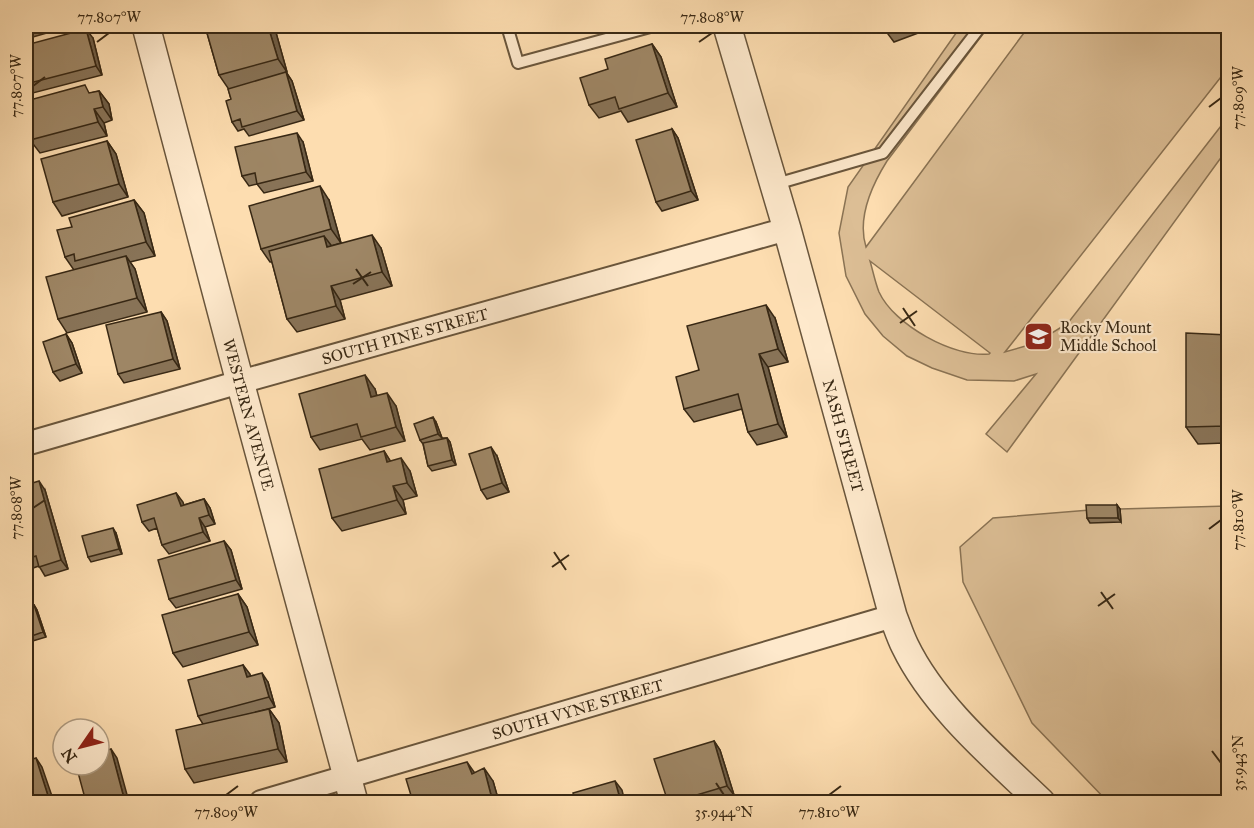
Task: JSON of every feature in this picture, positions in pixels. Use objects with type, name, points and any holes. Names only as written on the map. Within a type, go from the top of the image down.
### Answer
[{"type":"street","name":"WESTERN AVENUE","points":[[146,26],[354,802]]},
{"type":"street","name":"NASH STREET","points":[[727,26],[787,229],[893,616],[905,646],[929,685],[960,722],[1041,802]]},
{"type":"street","name":"SOUTH PINE STREET","points":[[26,444],[787,229]]},
{"type":"street","name":"SOUTH VYNE STREET","points":[[261,802],[893,616]]},
{"type":"lane","points":[[507,26],[518,63],[654,26]]},
{"type":"lane","points":[[774,185],[883,153],[981,26]]},
{"type":"shaded area","points":[[961,26],[989,26],[881,170],[871,191],[865,213],[863,225],[866,247],[1029,26],[1228,26],[1228,68],[1005,352],[1036,343],[1068,323],[1228,117],[1228,148],[1007,452],[986,434],[1036,374],[1014,381],[967,380],[932,368],[907,356],[883,336],[865,314],[846,276],[839,233],[848,187]],"holes":[[[870,261],[990,353],[975,354],[959,351],[911,327],[887,304],[879,292]]]},
{"type":"shaded area","points":[[1228,506],[1228,802],[1108,802],[1032,723],[963,582],[960,547],[993,518],[1090,510],[1120,522],[1120,509]]},
{"type":"building","points":[[205,26],[268,26],[278,59],[219,75]]},
{"type":"building","points":[[86,29],[96,66],[26,84],[26,45]]},
{"type":"building","points":[[652,44],[668,93],[619,109],[615,97],[589,105],[580,78],[608,69],[605,59]]},
{"type":"building","points":[[286,72],[297,111],[242,127],[240,119],[232,122],[226,101],[231,99],[228,89]]},
{"type":"building","points":[[85,85],[89,93],[99,91],[103,107],[94,109],[98,122],[30,140],[26,128],[26,101]]},
{"type":"building","points":[[672,129],[691,191],[656,202],[636,140]]},
{"type":"building","points":[[297,133],[306,172],[257,184],[255,173],[242,176],[235,147]]},
{"type":"building","points":[[107,141],[119,184],[53,202],[41,159]]},
{"type":"building","points":[[320,186],[331,229],[261,249],[249,206]]},
{"type":"building","points":[[134,200],[146,242],[75,261],[74,254],[65,257],[57,230],[72,227],[69,218]]},
{"type":"building","points":[[372,235],[382,272],[331,286],[336,306],[287,319],[269,251],[324,236],[327,247]]},
{"type":"building","points":[[126,256],[137,298],[58,319],[46,277]]},
{"type":"building","points":[[766,305],[778,349],[759,354],[778,424],[748,432],[738,394],[684,409],[676,377],[699,370],[687,326]]},
{"type":"building","points":[[161,312],[173,359],[118,374],[106,325]]},
{"type":"building","points":[[1186,333],[1228,335],[1228,452],[1225,452],[1227,426],[1186,427]]},
{"type":"building","points":[[66,334],[76,364],[53,372],[43,342]]},
{"type":"building","points":[[365,375],[371,397],[387,393],[396,427],[361,437],[357,424],[311,437],[299,394]]},
{"type":"building","points":[[433,417],[438,434],[420,440],[414,424]]},
{"type":"building","points":[[447,438],[452,460],[428,466],[423,443]]},
{"type":"building","points":[[491,447],[502,483],[481,490],[469,454]]},
{"type":"building","points":[[384,451],[387,462],[401,458],[407,483],[393,486],[397,500],[332,518],[319,469]]},
{"type":"building","points":[[39,481],[61,560],[39,567],[36,556],[26,559],[26,485]]},
{"type":"building","points":[[176,493],[181,506],[204,499],[209,515],[199,518],[203,532],[162,545],[154,518],[142,522],[137,505]]},
{"type":"building","points":[[1086,505],[1117,505],[1118,518],[1087,518]]},
{"type":"building","points":[[113,528],[119,549],[88,557],[82,536]]},
{"type":"building","points":[[224,541],[236,580],[169,599],[158,560]]},
{"type":"building","points":[[238,594],[249,632],[173,653],[162,615]]},
{"type":"building","points":[[34,605],[43,632],[26,638],[26,608]]},
{"type":"building","points":[[243,665],[247,677],[262,673],[269,697],[198,716],[188,680]]},
{"type":"building","points":[[269,709],[278,749],[185,769],[176,730]]},
{"type":"building","points":[[714,741],[727,786],[668,802],[654,759]]},
{"type":"building","points":[[111,749],[125,802],[86,802],[79,777],[111,777]]},
{"type":"building","points":[[36,758],[50,802],[26,802],[26,761]]},
{"type":"building","points":[[467,762],[472,774],[484,768],[491,795],[470,802],[413,802],[406,779]]},
{"type":"building","points":[[615,781],[621,802],[576,802],[573,793]]},
{"type":"place","name":"Rocky Mount Middle School","points":[[1039,336]]}]
